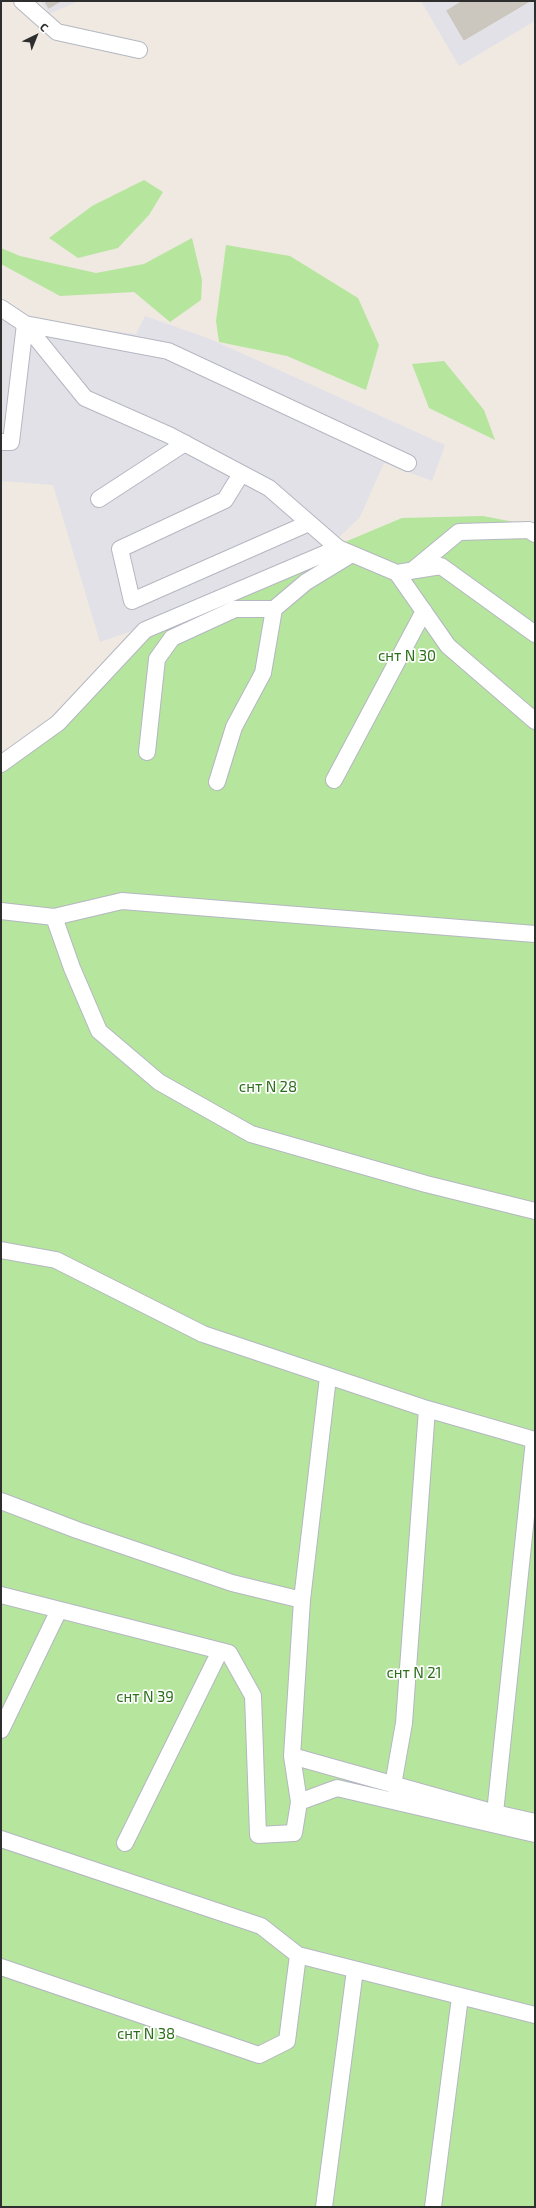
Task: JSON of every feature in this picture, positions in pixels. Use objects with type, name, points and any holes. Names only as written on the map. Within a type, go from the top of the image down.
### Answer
[{"type":"street","points":[[22,1],[57,32],[139,50]]},
{"type":"street","points":[[1,308],[25,324],[85,398],[185,443],[269,488],[309,523],[345,551],[404,572],[442,566],[535,634]]},
{"type":"street","points":[[1,442],[11,442],[25,324]]},
{"type":"street","points":[[25,324],[168,351],[408,463]]},
{"type":"street","points":[[99,499],[185,443]]},
{"type":"street","points":[[242,474],[225,500],[120,550],[132,601],[309,523]]},
{"type":"street","points":[[404,572],[459,532],[529,530],[535,534]]},
{"type":"street","points":[[217,782],[234,727],[263,673],[274,609],[345,551]]},
{"type":"street","points":[[1,764],[58,723],[145,630],[345,551]]},
{"type":"street","points":[[404,572],[424,611],[448,646],[535,721]]},
{"type":"street","points":[[147,752],[157,659],[172,638],[235,609],[274,609]]},
{"type":"street","points":[[334,780],[424,611]]},
{"type":"street","points":[[1,911],[54,917],[122,901],[535,934]]},
{"type":"street","points":[[54,917],[72,968],[99,1031],[159,1082],[251,1134],[426,1184],[535,1211]]},
{"type":"street","points":[[1,1250],[56,1260],[203,1334],[427,1409],[534,1440],[495,1813]]},
{"type":"street","points":[[1,1595],[229,1653],[253,1696],[258,1835],[294,1833],[299,1802],[292,1756],[302,1600],[328,1377]]},
{"type":"street","points":[[393,1785],[404,1723],[427,1409]]},
{"type":"street","points":[[1,1500],[77,1530],[232,1582],[302,1600]]},
{"type":"street","points":[[1,1730],[59,1610]]},
{"type":"street","points":[[125,1843],[220,1651]]},
{"type":"street","points":[[292,1756],[495,1813],[535,1822]]},
{"type":"street","points":[[299,1802],[336,1788],[535,1834]]},
{"type":"street","points":[[1,1839],[261,1926],[298,1955],[535,2015]]},
{"type":"street","points":[[1,1967],[259,2055],[287,2041],[298,1955]]},
{"type":"street","points":[[324,2207],[355,1970]]},
{"type":"street","points":[[433,2207],[460,1997]]},
{"type":"shaded area","points":[[40,1],[79,1],[49,14]]},
{"type":"shaded area","points":[[421,1],[535,1],[535,21],[459,66]]},
{"type":"shaded area","points":[[1,308],[40,321],[136,334],[145,316],[210,339],[445,445],[432,481],[384,463],[360,517],[325,551],[140,628],[100,642],[53,485],[1,481]]},
{"type":"green space","points":[[144,180],[163,192],[149,215],[118,248],[78,258],[49,238],[92,206]]},
{"type":"green space","points":[[192,238],[202,280],[201,300],[170,322],[134,292],[60,296],[1,264],[1,248],[20,256],[96,273],[144,264]]},
{"type":"green space","points":[[226,245],[290,256],[358,298],[379,345],[366,390],[287,356],[219,342],[216,321]]},
{"type":"green space","points":[[444,361],[484,410],[495,440],[429,408],[412,364]]},
{"type":"green space","points":[[483,516],[535,526],[535,2207],[1,2207],[1,753],[25,752],[140,628],[402,518]]},
{"type":"building","points":[[45,1],[61,1],[49,8]]},
{"type":"building","points":[[463,1],[530,1],[464,40],[447,11]]},
{"type":"park label","name":"снт N 30","points":[[407,656]]},
{"type":"park label","name":"снт N 28","points":[[268,1087]]},
{"type":"park label","name":"снт N 21","points":[[414,1673]]},
{"type":"park label","name":"снт N 39","points":[[145,1697]]},
{"type":"park label","name":"снт N 38","points":[[146,2034]]}]
